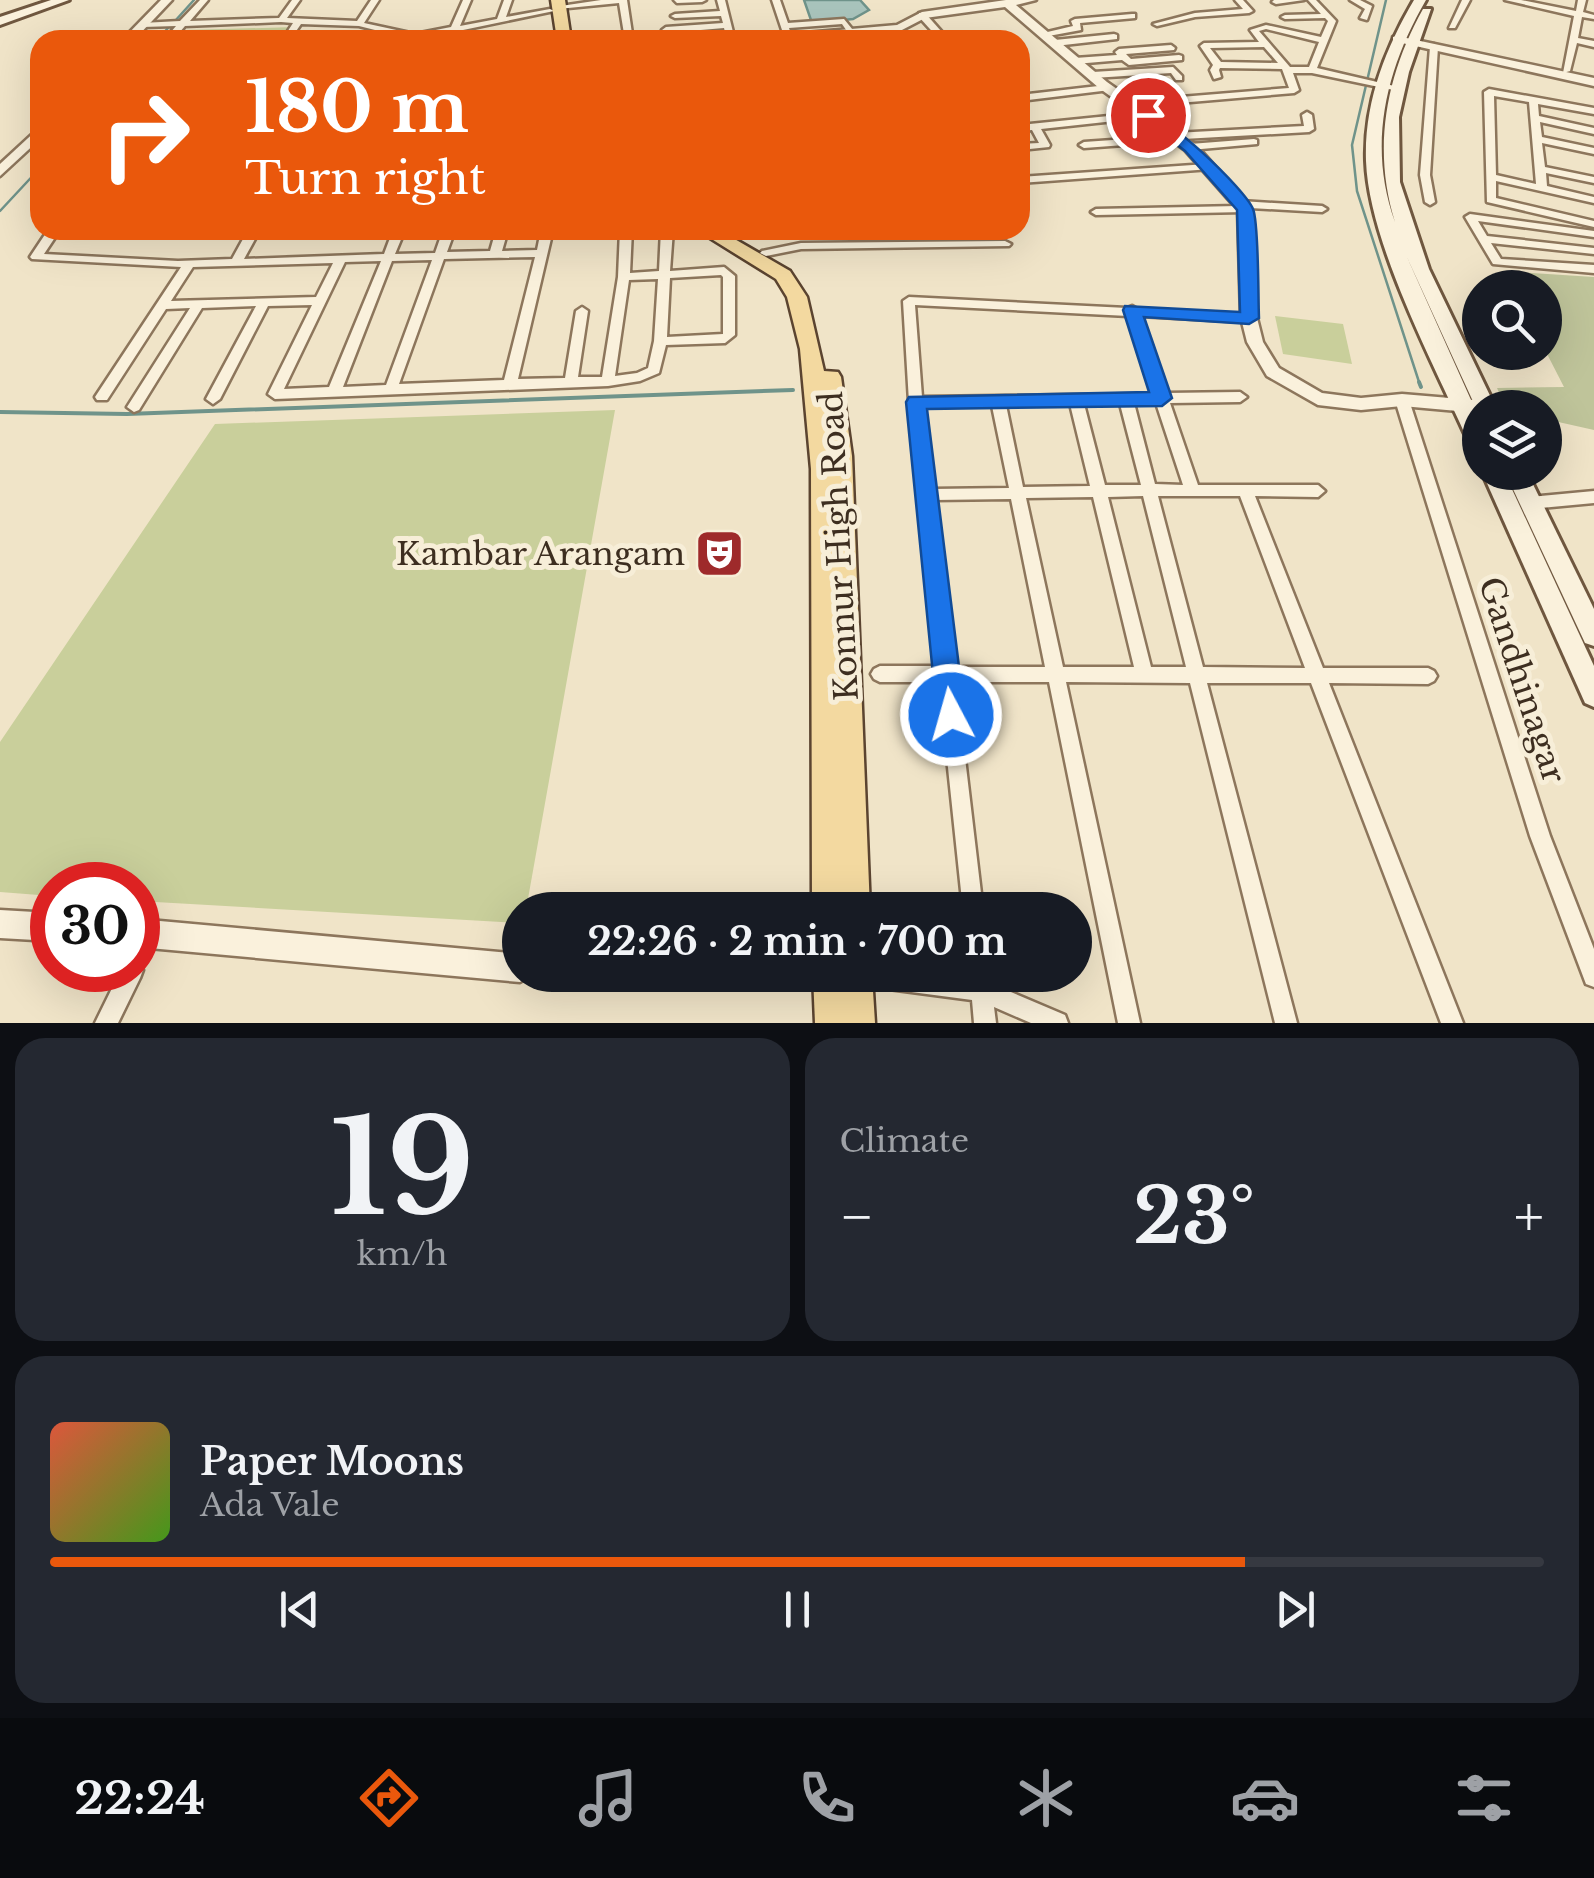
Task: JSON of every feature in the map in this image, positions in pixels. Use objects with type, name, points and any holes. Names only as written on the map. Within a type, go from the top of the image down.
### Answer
[{"type":"main road","points":[[0,21],[63,0]]},
{"type":"main road","points":[[1420,0],[1382,86],[1373,144],[1376,185],[1402,268],[1462,404]]},
{"type":"main road","points":[[1434,0],[1406,39],[1391,125],[1392,180],[1425,278],[1478,390]]},
{"type":"main road","points":[[554,4],[555,30]]},
{"type":"main road","points":[[554,4],[561,30]]},
{"type":"main road","points":[[723,240],[782,275],[797,297],[811,350],[823,469],[829,892]]},
{"type":"main road","name":"Konnur High Road","points":[[742,240],[788,265],[814,299],[831,379],[864,673],[853,892]]},
{"type":"main road","points":[[1501,490],[1594,694]]},
{"type":"main road","points":[[1524,490],[1594,636]]},
{"type":"main road","points":[[832,992],[833,1023]]},
{"type":"main road","points":[[855,992],[856,1023]]},
{"type":"street","points":[[138,30],[167,0]]},
{"type":"street","points":[[177,30],[204,0]]},
{"type":"street","points":[[281,20],[296,0]]},
{"type":"street","points":[[359,24],[374,0]]},
{"type":"street","points":[[459,29],[467,0]]},
{"type":"street","points":[[500,20],[508,0]]},
{"type":"street","points":[[454,30],[554,4],[623,0],[628,30]]},
{"type":"street","points":[[677,2],[702,0]]},
{"type":"street","points":[[720,0],[729,30]]},
{"type":"street","points":[[776,0],[785,30]]},
{"type":"street","points":[[890,30],[900,28],[918,11],[1031,0]]},
{"type":"street","points":[[1157,24],[1195,15],[1249,11],[1239,0]]},
{"type":"street","points":[[1276,2],[1300,0]]},
{"type":"street","points":[[1312,0],[1332,21],[1312,70]]},
{"type":"street","points":[[1354,0],[1370,8],[1364,18]]},
{"type":"street","points":[[1452,26],[1466,0]]},
{"type":"street","points":[[1508,0],[1594,18]]},
{"type":"street","points":[[1566,71],[1582,0]]},
{"type":"street","points":[[1005,1],[1101,83],[1181,141],[1243,206],[1249,318],[1255,342],[1274,372],[1318,399],[1361,404],[1402,400],[1462,406]]},
{"type":"street","points":[[1182,2],[1195,15]]},
{"type":"street","points":[[918,11],[935,30]]},
{"type":"street","points":[[676,16],[724,13]]},
{"type":"street","points":[[1049,38],[1078,28],[1075,21],[1132,16]]},
{"type":"street","points":[[1285,17],[1324,16]]},
{"type":"street","points":[[142,26],[281,20],[359,24],[384,30]]},
{"type":"street","points":[[293,30],[299,21]]},
{"type":"street","points":[[666,30],[728,24]]},
{"type":"street","points":[[1132,104],[1294,90],[1286,68],[1255,28],[1324,40]]},
{"type":"street","points":[[459,29],[466,30]]},
{"type":"street","points":[[1049,38],[1111,35]]},
{"type":"street","points":[[1406,39],[1594,80]]},
{"type":"street","points":[[1406,39],[1594,80]]},
{"type":"street","points":[[1573,40],[1594,44]]},
{"type":"street","points":[[1266,44],[1202,47],[1218,65],[1312,70],[1400,90]]},
{"type":"street","points":[[1430,202],[1424,175],[1434,47]]},
{"type":"street","points":[[1170,48],[1120,52],[1129,62],[1179,58]]},
{"type":"street","points":[[1075,61],[1124,57]]},
{"type":"street","points":[[1218,65],[1214,70],[1218,78]]},
{"type":"street","points":[[1030,96],[1101,83],[1173,70],[1179,78],[1101,83]]},
{"type":"street","points":[[1592,227],[1491,200],[1489,92],[1594,110]]},
{"type":"street","points":[[1533,100],[1538,119],[1542,189]]},
{"type":"street","points":[[1030,127],[1148,115]]},
{"type":"street","points":[[1181,141],[1309,129],[1307,115]]},
{"type":"street","points":[[1538,119],[1594,130]]},
{"type":"street","points":[[1030,147],[1045,145],[1035,127]]},
{"type":"street","points":[[1539,140],[1594,152]]},
{"type":"street","points":[[0,172],[30,141]]},
{"type":"street","points":[[1084,145],[1268,141]]},
{"type":"street","points":[[1030,179],[1206,167]]},
{"type":"street","points":[[1540,168],[1594,180]]},
{"type":"street","points":[[1491,177],[1594,200]]},
{"type":"street","points":[[1096,212],[1243,206],[1322,209]]},
{"type":"street","points":[[1592,227],[1470,217],[1496,262],[1594,269]]},
{"type":"street","points":[[1484,239],[1594,251]]},
{"type":"street","points":[[47,240],[36,257],[190,263],[542,254]]},
{"type":"street","points":[[237,262],[249,240]]},
{"type":"street","points":[[334,392],[395,240]]},
{"type":"street","points":[[390,390],[447,240]]},
{"type":"street","points":[[495,255],[499,240]]},
{"type":"street","points":[[510,384],[545,240]]},
{"type":"street","points":[[608,381],[624,277],[626,240]]},
{"type":"street","points":[[341,260],[274,394],[608,381],[648,375],[654,370],[660,341],[667,240]]},
{"type":"street","points":[[801,246],[802,240]]},
{"type":"street","points":[[766,253],[801,246],[1005,244]]},
{"type":"street","points":[[102,397],[190,263]]},
{"type":"street","points":[[624,277],[724,272],[730,276],[729,335],[725,339],[660,341]]},
{"type":"street","points":[[162,305],[318,301]]},
{"type":"street","points":[[970,892],[916,402],[909,301],[1249,318]]},
{"type":"street","points":[[213,398],[264,303]]},
{"type":"street","points":[[134,407],[198,305]]},
{"type":"street","points":[[1132,310],[1192,490]]},
{"type":"street","points":[[571,382],[582,311]]},
{"type":"street","points":[[916,402],[1240,398]]},
{"type":"street","points":[[1126,399],[1286,1023]]},
{"type":"street","points":[[1076,400],[1145,676]]},
{"type":"street","name":"Gandhinagar","points":[[1402,400],[1540,836],[1594,976]]},
{"type":"street","points":[[998,401],[1129,1023]]},
{"type":"street","points":[[1245,490],[1452,1023]]},
{"type":"street","points":[[926,495],[1318,491]]},
{"type":"street","points":[[1530,503],[1594,497]]},
{"type":"street","points":[[864,673],[1428,676]]},
{"type":"street","points":[[0,924],[30,926]]},
{"type":"street","points":[[160,942],[502,967]]},
{"type":"street","points":[[106,1023],[121,992]]},
{"type":"street","points":[[982,992],[985,1023]]},
{"type":"street","points":[[998,992],[1057,1023]]},
{"type":"green space","points":[[296,27],[294,30],[185,30]]},
{"type":"green space","points":[[1562,275],[1594,277],[1594,430],[1562,423],[1562,390],[1497,388],[1564,387],[1555,370],[1562,370]]},
{"type":"green space","points":[[1275,316],[1343,324],[1352,364],[1283,354]]},
{"type":"green space","points":[[615,410],[529,892],[502,892],[502,922],[160,902],[160,862],[30,862],[30,894],[0,892],[0,742],[215,424]]},
{"type":"water","points":[[804,0],[860,0],[869,10],[853,19],[812,23]]},
{"type":"waterway","points":[[175,21],[194,0]]},
{"type":"waterway","points":[[1386,0],[1352,145],[1357,191],[1419,382]]},
{"type":"waterway","points":[[166,30],[169,27]]},
{"type":"waterway","points":[[0,211],[30,179]]},
{"type":"waterway","points":[[1419,382],[1421,387]]},
{"type":"waterway","points":[[0,412],[127,414],[793,390]]},
{"type":"place","name":"Kambar Arangam","points":[[720,554]]},
{"type":"route","points":[[951,715],[916,402],[1162,398],[1132,310],[1249,318],[1245,209],[1190,148],[1148,115]]}]
